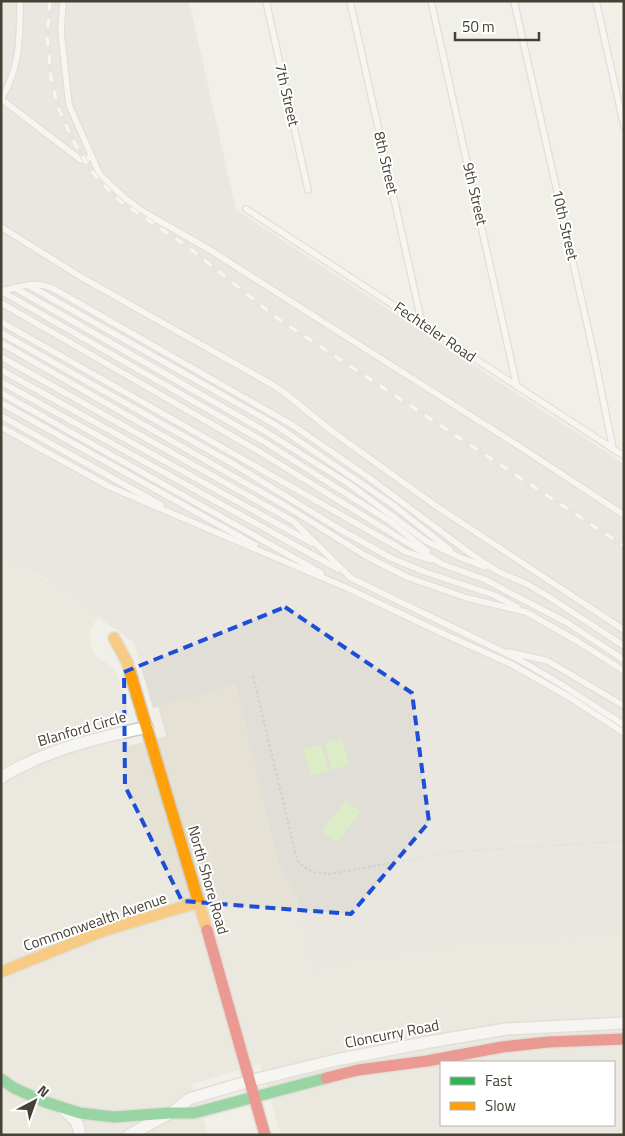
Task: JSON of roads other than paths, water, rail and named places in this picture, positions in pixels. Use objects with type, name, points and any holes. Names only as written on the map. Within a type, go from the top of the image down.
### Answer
[{"type":"street","name":"North Shore Road","points":[[114,638],[128,662],[265,1135]]},
{"type":"street","name":"Blanford Circle","points":[[1,778],[40,757],[65,747],[147,727]]},
{"type":"street","name":"Commonwealth Avenue","points":[[1,972],[103,931],[199,902]]},
{"type":"street","name":"Cloncurry Road","points":[[129,1135],[174,1111],[189,1099],[250,1081],[371,1053],[496,1031],[624,1023]]},
{"type":"street","name":"Cloncurry Road","points":[[174,1111],[194,1113],[358,1070],[427,1061],[502,1047],[548,1042],[624,1039]]},
{"type":"street","points":[[1,1079],[41,1102],[94,1115],[127,1118],[174,1111]]},
{"type":"street","points":[[62,1108],[76,1120],[80,1129],[79,1135]]},
{"type":"lane","points":[[20,1],[20,36],[15,68],[1,99],[81,160],[92,157]]},
{"type":"lane","points":[[63,1],[61,32],[69,105],[100,175],[142,211],[210,250],[624,515]]},
{"type":"lane","name":"7th Street","points":[[266,1],[308,190]]},
{"type":"lane","name":"8th Street","points":[[350,1],[422,324]]},
{"type":"lane","name":"9th Street","points":[[432,1],[517,387]]},
{"type":"lane","name":"10th Street","points":[[514,1],[594,354],[613,449]]},
{"type":"lane","points":[[596,1],[624,126]]},
{"type":"lane","name":"Fechteler Road","points":[[246,209],[624,456]]},
{"type":"lane","points":[[1,227],[81,277],[273,385],[436,506],[624,630]]},
{"type":"lane","points":[[26,284],[274,424],[393,505],[460,557]]},
{"type":"lane","points":[[1,291],[26,284],[42,284],[54,289],[271,411],[368,477],[471,554],[497,571]]},
{"type":"lane","points":[[15,288],[263,430],[349,484],[426,541],[527,584],[624,646]]},
{"type":"lane","points":[[1,291],[263,441],[391,522],[442,564]]},
{"type":"lane","points":[[1,304],[255,449],[442,564]]},
{"type":"lane","points":[[1,322],[406,552],[486,580],[566,622],[624,660]]},
{"type":"lane","points":[[1,333],[235,465],[336,527],[391,558],[425,572],[494,595],[577,641],[624,671]]},
{"type":"lane","points":[[1,343],[289,508],[366,556],[407,577],[467,598],[526,612]]},
{"type":"lane","points":[[1,357],[294,521],[351,578],[502,651],[559,683],[624,725]]},
{"type":"lane","points":[[1,370],[319,547]]},
{"type":"lane","points":[[1,382],[344,572]]},
{"type":"lane","points":[[1,393],[347,588]]},
{"type":"lane","points":[[1,403],[280,559]]},
{"type":"lane","points":[[1,416],[184,519]]},
{"type":"lane","points":[[1,427],[110,487],[347,588],[528,673],[624,733]]},
{"type":"lane","points":[[502,651],[548,662],[624,706]]},
{"type":"railway","points":[[50,1],[47,36],[51,79],[58,107],[72,139],[88,166],[120,201],[188,247],[277,318],[624,546]]}]
